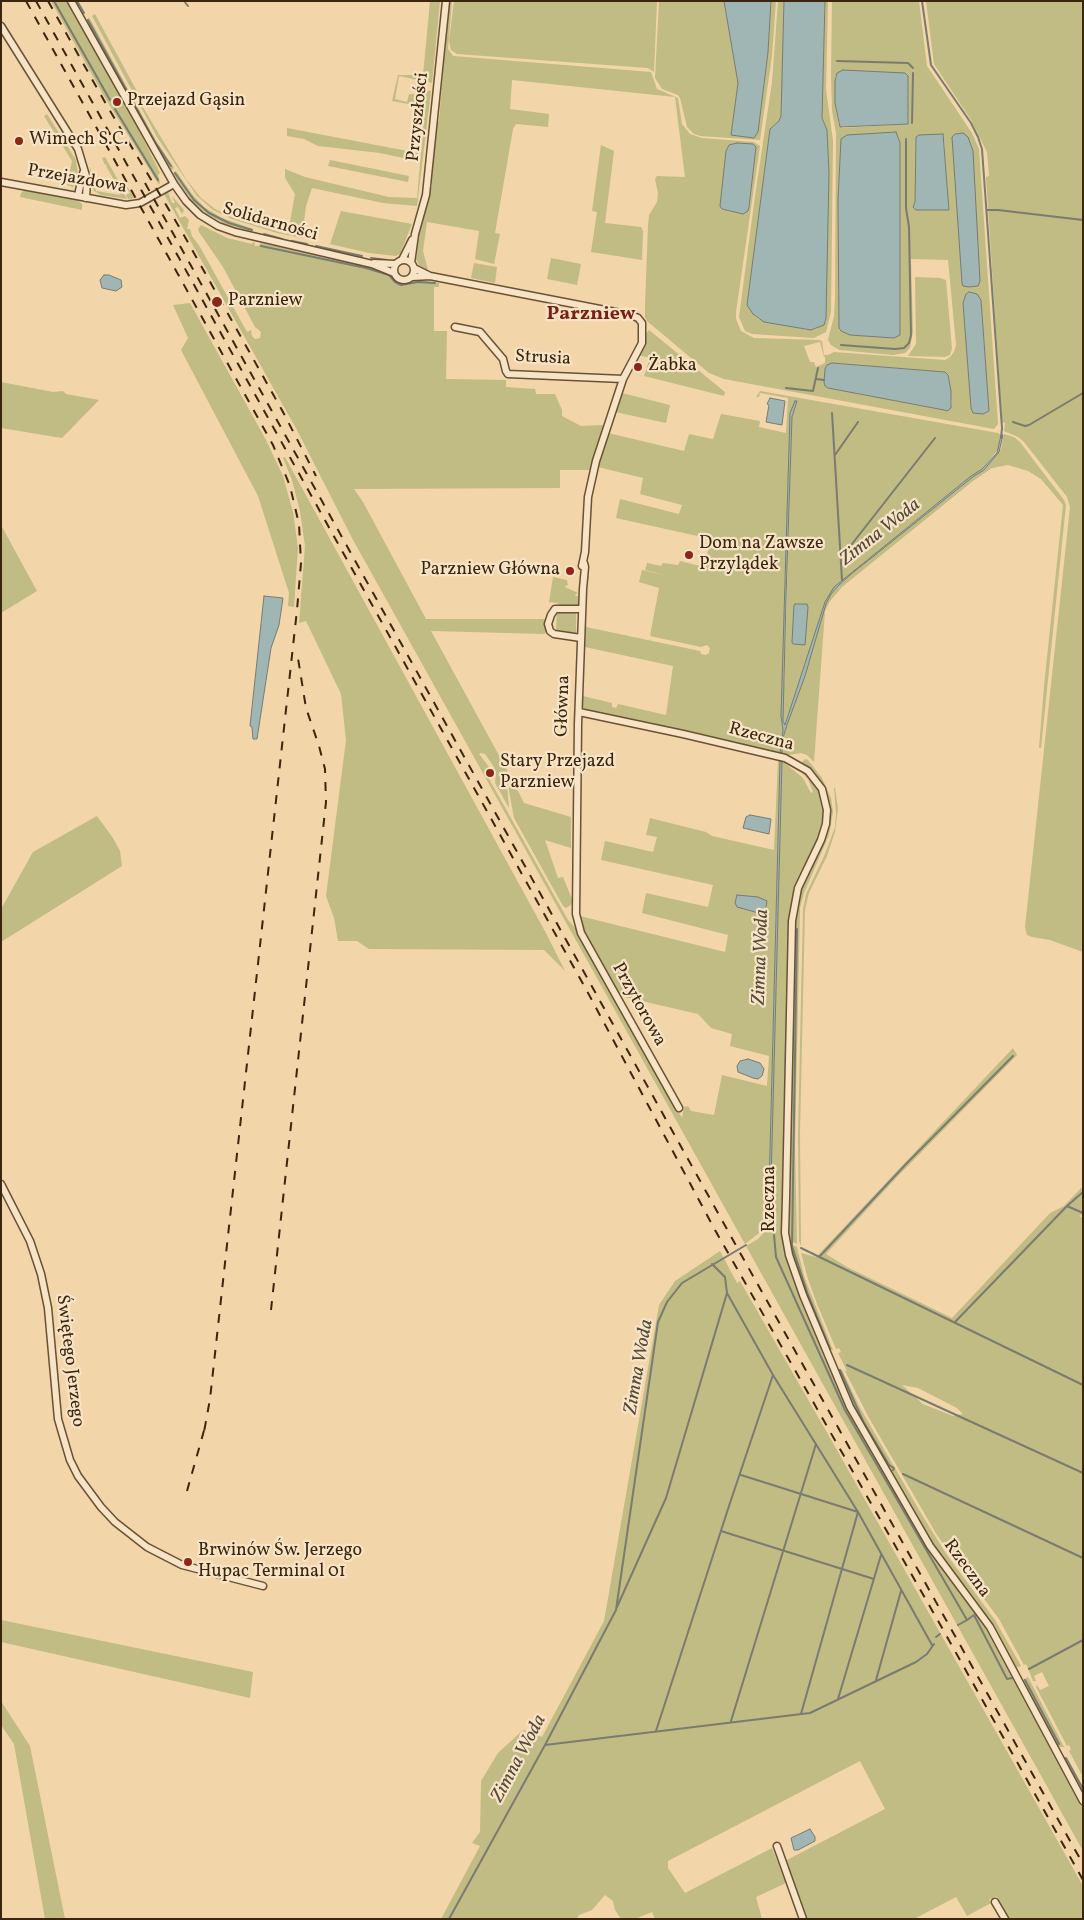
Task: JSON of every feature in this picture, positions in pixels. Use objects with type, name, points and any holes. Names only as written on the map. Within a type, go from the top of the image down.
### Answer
[{"type":"street","name":"Solidarności","points":[[71,1],[174,184],[194,209],[207,220],[223,228],[286,245],[372,264],[394,272]]},
{"type":"street","name":"Przyszłości","points":[[412,265],[415,234],[427,185],[446,1]]},
{"type":"street","points":[[1,26],[81,156],[87,179],[86,198]]},
{"type":"street","points":[[78,196],[84,171]]},
{"type":"street","name":"Przejazdowa","points":[[1,182],[119,204],[134,204],[143,201],[174,184]]},
{"type":"street","name":"Przyszłości","points":[[402,260],[415,234]]},
{"type":"street","points":[[402,260],[430,276],[412,277],[402,281],[396,278],[394,272],[395,264],[402,260]]},
{"type":"street","name":"Solidarności","points":[[372,264],[395,264]]},
{"type":"street","points":[[412,265],[412,277]]},
{"type":"street","name":"Główna","points":[[430,276],[636,316],[641,321],[643,327],[641,345],[623,379],[593,471],[587,506],[579,712],[576,914]]},
{"type":"street","name":"Strusia","points":[[455,327],[480,332],[503,358],[508,374],[623,379]]},
{"type":"street","points":[[581,638],[554,634],[548,626],[550,617],[555,609],[582,609]]},
{"type":"street","name":"Rzeczna","points":[[579,712],[784,758],[802,766],[814,778],[824,795],[827,810],[823,834],[798,888],[792,921],[785,1233],[789,1255],[821,1341],[850,1407],[930,1546],[990,1627],[1083,1801]]},
{"type":"street","name":"Przytorowa","points":[[576,914],[581,933],[679,1108]]},
{"type":"street","name":"Świętego Jerzego","points":[[1,1184],[30,1241],[41,1274],[49,1317],[58,1419],[70,1460],[78,1476],[116,1522],[147,1547],[165,1557],[198,1570],[263,1586]]},
{"type":"street","points":[[777,1846],[803,1919]]},
{"type":"street","points":[[995,1902],[1005,1919]]},
{"type":"shaded area","points":[[51,1],[67,1],[137,126],[160,173],[158,175],[159,185],[104,96]]},
{"type":"shaded area","points":[[430,1],[440,1],[432,83],[399,76],[395,99],[407,102],[409,94],[424,95],[425,90],[431,91],[417,206],[383,203],[312,188],[306,206],[302,238],[277,233],[232,219],[213,210],[197,196],[157,137],[92,16],[95,14],[139,95],[141,104],[186,179],[201,198],[215,209],[231,217],[286,234],[288,233],[295,194],[285,178],[285,169],[305,177],[389,197],[417,198],[425,107],[392,101],[398,75],[423,75]]},
{"type":"shaded area","points":[[449,1],[452,1],[448,49],[453,56],[651,72],[657,89],[678,98],[682,124],[690,134],[702,138],[754,142],[760,146],[736,312],[736,319],[741,331],[754,338],[819,340],[822,341],[824,355],[834,352],[945,360],[954,352],[956,345],[948,260],[911,259],[913,332],[910,348],[905,353],[893,355],[839,350],[831,345],[828,340],[834,316],[835,298],[836,133],[832,111],[832,1],[919,1],[927,66],[972,133],[979,149],[998,424],[994,429],[724,379],[709,373],[647,321],[645,305],[648,226],[649,215],[657,202],[658,193],[655,179],[657,176],[685,177],[675,97],[512,80],[510,109],[549,114],[548,127],[516,124],[513,129],[495,233],[500,234],[494,264],[475,259],[479,231],[427,222],[423,251],[428,270],[419,265],[416,259],[417,253],[414,252],[430,187],[432,187],[430,182],[437,122],[439,121]],"holes":[[[835,76],[908,124],[842,128],[839,126],[835,103]],[[916,137],[944,143],[949,210],[916,210],[913,205],[915,202]],[[841,139],[899,240],[900,335],[894,338],[850,335],[839,330],[838,200]],[[737,143],[756,147],[748,211],[743,214],[721,209],[729,145]],[[969,292],[981,300],[989,410],[971,408],[963,303],[966,294]],[[820,342],[825,356],[825,363],[816,367],[814,362],[810,362],[804,346]],[[832,363],[945,372],[948,375],[952,404],[944,410],[828,388],[825,386],[826,366]]]},
{"type":"shaded area","points":[[454,1],[657,1],[654,72],[648,68],[457,54],[451,50],[449,41]]},
{"type":"shaded area","points":[[659,1],[724,1],[738,83],[731,135],[758,132],[768,52],[771,1],[776,1],[772,56],[760,140],[700,136],[694,134],[687,127],[680,98],[678,95],[662,89],[655,78]]},
{"type":"shaded area","points":[[778,1],[784,1],[781,116],[779,121],[770,129],[747,305],[758,319],[808,330],[816,329],[825,321],[829,173],[827,130],[822,118],[825,1],[828,1],[826,89],[833,141],[831,312],[826,332],[814,338],[752,334],[745,331],[739,317],[772,82]]},
{"type":"shaded area","points":[[926,1],[1083,1],[1083,952],[1050,940],[1027,935],[1025,927],[1070,507],[1067,497],[1024,442],[1004,431],[1005,423],[1002,422],[986,177],[989,176],[987,152],[971,120],[934,64]]},
{"type":"shaded area","points":[[89,17],[156,141],[174,168],[171,170],[153,144],[86,23]]},
{"type":"shaded area","points":[[47,114],[76,160],[78,176],[73,187],[67,185],[72,161],[44,116]]},
{"type":"shaded area","points":[[287,128],[418,153],[417,161],[380,153],[318,146],[304,139],[287,136]]},
{"type":"shaded area","points":[[601,145],[614,151],[605,223],[641,227],[643,231],[642,260],[591,252],[597,212],[592,211]]},
{"type":"shaded area","points":[[105,157],[118,180],[120,180],[124,187],[127,186],[134,198],[128,199],[126,195],[130,193],[126,188],[122,190],[127,199],[101,195],[94,191],[91,184],[90,167],[96,191],[120,195],[118,187],[106,166],[107,164],[105,165],[102,158]]},
{"type":"shaded area","points":[[330,160],[409,176],[408,182],[328,166]]},
{"type":"shaded area","points":[[176,171],[191,193],[204,207],[222,218],[253,229],[252,232],[225,224],[205,213],[183,190],[173,173]]},
{"type":"shaded area","points":[[26,189],[76,199],[82,204],[82,210],[20,197],[21,193]]},
{"type":"shaded area","points":[[168,192],[172,203],[175,203],[172,196],[184,210],[182,214],[178,207],[175,208],[180,218],[185,216],[189,220],[187,229],[190,229],[192,236],[247,332],[251,330],[252,336],[255,339],[260,338],[261,332],[255,327],[223,267],[199,232],[198,229],[201,225],[227,238],[252,244],[254,241],[255,246],[261,243],[367,265],[391,274],[401,283],[407,283],[419,278],[420,280],[439,283],[439,287],[434,287],[434,331],[447,331],[446,379],[506,380],[506,387],[535,389],[536,394],[555,394],[562,410],[562,416],[581,426],[603,425],[590,470],[560,470],[560,488],[354,489],[363,502],[426,619],[547,619],[545,634],[431,631],[513,781],[507,785],[509,808],[495,783],[494,767],[485,754],[481,753],[479,754],[489,767],[486,770],[488,777],[568,920],[578,931],[682,1118],[684,1107],[688,1106],[691,1111],[714,1115],[722,1075],[767,1086],[769,1056],[730,1046],[732,1034],[711,1028],[698,1014],[620,996],[585,934],[580,916],[725,952],[728,935],[642,913],[646,893],[708,907],[713,885],[601,860],[605,841],[653,852],[657,837],[646,835],[650,818],[706,832],[712,836],[774,850],[778,760],[780,761],[768,1217],[763,1230],[745,1244],[352,538],[297,430],[164,194]]},
{"type":"shaded area","points":[[341,211],[412,224],[400,254],[396,256],[369,253],[330,244]]},
{"type":"shaded area","points":[[551,258],[581,264],[577,285],[547,279]]},
{"type":"shaded area","points":[[474,263],[497,267],[495,283],[471,278]]},
{"type":"shaded area","points":[[915,277],[946,280],[952,349],[950,355],[945,357],[908,356],[916,344]]},
{"type":"shaded area","points":[[190,303],[266,440],[283,476],[293,512],[298,548],[294,607],[288,606],[289,593],[258,496],[181,350],[188,338],[173,305]]},
{"type":"shaded area","points":[[649,330],[725,392],[724,396],[644,376],[650,358],[638,355],[644,344],[646,333]]},
{"type":"shaded area","points":[[1,382],[53,392],[63,391],[66,394],[99,400],[62,438],[1,428]]},
{"type":"shaded area","points":[[760,391],[998,433],[1001,435],[998,450],[982,469],[834,587],[825,602],[801,680],[784,725],[792,417],[796,401],[790,413],[781,716],[783,730],[780,753],[585,709],[583,707],[583,696],[612,703],[612,707],[616,708],[618,704],[666,715],[673,666],[585,647],[586,627],[700,651],[701,654],[706,655],[709,653],[710,648],[707,645],[701,647],[650,636],[659,588],[639,582],[642,570],[669,576],[645,570],[647,563],[661,566],[663,563],[678,565],[680,561],[704,567],[711,539],[616,518],[620,499],[679,514],[682,505],[640,494],[643,478],[598,467],[608,433],[684,451],[689,434],[713,439],[721,414],[760,421],[759,427],[786,433],[788,398],[760,393],[759,397],[756,397]]},
{"type":"shaded area","points":[[622,393],[670,405],[666,423],[615,412]]},
{"type":"shaded area","points":[[1004,434],[1014,437],[1020,442],[1066,505],[1041,748],[1039,748],[1044,686],[1063,505],[1041,479],[1028,471],[1008,465],[992,468],[973,481],[842,587],[830,601],[825,611],[814,762],[807,755],[801,753],[782,754],[782,741],[826,604],[831,594],[850,575],[984,470],[1001,449]]},
{"type":"shaded area","points":[[285,457],[565,971],[544,950],[369,949],[357,941],[338,941],[334,918],[326,896],[346,740],[341,694],[306,621],[299,623],[305,546],[300,511],[292,480],[283,458]]},
{"type":"shaded area","points":[[1,525],[37,591],[1,613]]},
{"type":"shaded area","points":[[553,577],[567,580],[568,586],[566,585],[565,587],[578,593],[575,596],[578,596],[578,605],[561,606],[557,603],[549,602]]},
{"type":"shaded area","points":[[557,611],[576,612],[576,634],[556,632]]},
{"type":"shaded area","points":[[805,759],[808,760],[822,778],[831,798],[833,812],[829,835],[804,893],[800,908],[795,1146],[797,1244],[790,1241],[789,1229],[795,916],[803,883],[825,839],[830,816],[825,788],[813,771],[801,763]]},
{"type":"shaded area","points":[[782,761],[803,778],[811,793],[813,792],[808,779],[798,769],[806,773],[819,792],[824,811],[818,838],[794,885],[789,921],[783,1202],[790,1267],[802,1301],[850,1412],[914,1523],[989,1631],[1083,1806],[1083,1851],[746,1246],[758,1239],[767,1229],[770,1220]]},
{"type":"shaded area","points":[[514,783],[524,803],[571,817],[571,848],[545,840],[558,878],[563,877],[573,899],[571,905],[566,908],[563,906],[514,818],[509,786]]},
{"type":"shaded area","points":[[834,788],[838,808],[835,832],[827,856],[809,893],[805,910],[800,1133],[801,1246],[799,1241],[798,1134],[803,909],[806,894],[825,854],[835,827]]},
{"type":"shaded area","points":[[97,816],[120,851],[122,866],[1,942],[1,909],[33,852]]},
{"type":"shaded area","points":[[1013,1048],[1017,1055],[896,1178],[826,1254],[847,1267],[952,1318],[1050,1213],[1064,1206],[1083,1186],[1083,1214],[1079,1216],[1083,1218],[1083,1777],[1069,1751],[1071,1749],[1069,1745],[1067,1746],[1036,1687],[1037,1685],[1040,1690],[1049,1686],[1042,1672],[1034,1676],[1036,1681],[1033,1681],[1026,1664],[1024,1665],[999,1619],[937,1535],[869,1418],[845,1371],[847,1371],[838,1353],[841,1352],[839,1348],[836,1349],[817,1304],[801,1253],[816,1257]],"holes":[[[902,1385],[918,1388],[957,1408],[963,1414],[953,1416],[923,1404]]]},
{"type":"shaded area","points":[[790,1244],[797,1247],[804,1276],[833,1350],[829,1350],[806,1296]]},
{"type":"shaded area","points":[[720,1251],[737,1283],[740,1281],[829,1436],[1083,1886],[1083,1919],[1009,1919],[996,1896],[989,1900],[991,1903],[967,1916],[956,1897],[914,1919],[807,1919],[785,1861],[885,1809],[860,1761],[668,1861],[668,1868],[685,1893],[772,1848],[786,1883],[756,1897],[762,1919],[655,1919],[652,1912],[635,1919],[621,1919],[615,1910],[613,1901],[605,1895],[592,1910],[579,1915],[577,1919],[441,1919],[480,1846],[472,1843],[480,1832],[481,1781],[498,1753],[523,1730],[542,1737],[604,1621],[659,1305],[675,1281]]},
{"type":"shaded area","points":[[840,1369],[859,1406],[925,1520],[947,1555],[995,1620],[1021,1666],[1016,1668],[980,1606],[925,1532],[862,1423],[837,1370]]},
{"type":"shaded area","points":[[1,1620],[253,1672],[250,1698],[1,1642]]},
{"type":"shaded area","points":[[1028,1677],[1064,1747],[1058,1747],[1023,1680]]},
{"type":"shaded area","points":[[1,1701],[30,1746],[65,1919],[45,1919],[14,1744],[1,1725]]},
{"type":"water","points":[[724,1],[771,1],[768,52],[758,132],[754,138],[731,135],[738,83]]},
{"type":"water","points":[[784,1],[825,1],[822,118],[827,130],[829,173],[826,318],[824,325],[811,330],[764,322],[753,314],[747,305],[770,129],[779,121],[781,116]]},
{"type":"water","points":[[843,70],[905,73],[908,76],[908,124],[840,127],[835,103],[835,81],[837,73]]},
{"type":"water","points":[[896,132],[900,143],[900,335],[894,338],[850,335],[839,328],[838,200],[841,139],[847,135]]},
{"type":"water","points":[[963,133],[968,137],[973,151],[980,281],[978,286],[969,287],[963,286],[962,283],[952,137],[955,134]]},
{"type":"water","points":[[943,134],[949,210],[916,210],[913,207],[915,202],[916,137],[919,135]]},
{"type":"water","points":[[737,143],[753,144],[756,147],[749,207],[748,211],[743,214],[722,209],[720,206],[726,151],[729,145]]},
{"type":"water","points":[[104,275],[121,280],[122,287],[116,291],[102,288],[100,280]]},
{"type":"water","points":[[969,292],[977,294],[981,300],[989,411],[983,414],[973,413],[971,408],[963,303],[966,294]]},
{"type":"water","points":[[832,363],[945,372],[948,375],[951,391],[951,408],[947,411],[828,388],[824,382],[825,369],[827,365]]},
{"type":"water","points":[[770,398],[785,401],[782,425],[766,422],[769,405],[767,404]]},
{"type":"water","points":[[795,401],[797,401],[792,417],[786,597],[783,721],[785,725],[825,602],[834,587],[982,469],[997,453],[1001,435],[1003,435],[999,452],[984,470],[850,575],[831,594],[826,604],[805,676],[782,741],[782,754],[780,753],[783,730],[781,716],[790,413]]},
{"type":"water","points":[[264,596],[283,598],[279,625],[271,648],[257,739],[253,739],[252,727],[250,726]]},
{"type":"water","points":[[795,604],[807,604],[808,607],[805,645],[793,644],[792,642]]},
{"type":"water","points":[[780,761],[782,761],[770,1220],[767,1220],[769,1189]]},
{"type":"water","points":[[750,815],[771,819],[769,834],[743,828],[746,817]]},
{"type":"water","points":[[737,895],[758,897],[767,901],[765,913],[762,914],[737,907],[735,903]]},
{"type":"water","points":[[748,1059],[760,1063],[764,1069],[762,1076],[758,1079],[738,1072],[737,1066],[740,1061]]},
{"type":"water","points":[[810,1829],[815,1837],[815,1841],[798,1850],[794,1850],[791,1838]]},
{"type":"waterway","points":[[54,1],[110,100]]},
{"type":"waterway","points":[[77,1],[84,13]]},
{"type":"waterway","points":[[184,1],[188,6]]},
{"type":"waterway","name":"Zimna Woda","points":[[922,1],[931,65],[971,123],[982,149],[1002,428],[1001,438]]},
{"type":"waterway","points":[[88,20],[155,142],[171,166]]},
{"type":"waterway","points":[[837,61],[908,63],[913,68]]},
{"type":"waterway","points":[[912,123],[913,73]]},
{"type":"waterway","points":[[115,109],[158,180]]},
{"type":"waterway","points":[[841,345],[895,349],[904,348],[909,343],[911,335],[909,227],[906,208],[906,139]]},
{"type":"waterway","points":[[175,173],[194,200],[209,213],[229,223],[252,230]]},
{"type":"waterway","points":[[987,210],[1083,220]]},
{"type":"waterway","points":[[264,234],[282,239]]},
{"type":"waterway","points":[[292,241],[307,244]]},
{"type":"waterway","points":[[261,246],[366,268],[389,275],[395,282],[401,285],[418,282],[435,283]]},
{"type":"waterway","points":[[316,246],[362,256]]},
{"type":"waterway","points":[[371,258],[387,260]]},
{"type":"waterway","points":[[786,388],[813,391],[818,368]]},
{"type":"waterway","points":[[816,379],[824,380]]},
{"type":"waterway","points":[[1013,422],[1025,426],[1029,425],[1083,393]]},
{"type":"waterway","points":[[832,413],[842,580]]},
{"type":"waterway","points":[[835,455],[858,422]]},
{"type":"waterway","points":[[841,558],[935,438]]},
{"type":"waterway","points":[[797,929],[792,1246],[808,1295],[830,1349]]},
{"type":"waterway","points":[[820,1256],[907,1163],[1013,1056]]},
{"type":"waterway","points":[[955,1322],[1067,1206],[1083,1192]]},
{"type":"waterway","points":[[1067,1206],[1083,1213]]},
{"type":"waterway","points":[[774,1235],[776,1257],[845,1410],[967,1620],[974,1615],[1007,1679],[1012,1678]]},
{"type":"waterway","name":"Zimna Woda","points":[[449,1919],[545,1745],[616,1610],[658,1322],[667,1302],[682,1283],[746,1245]]},
{"type":"waterway","points":[[801,1248],[1083,1385]]},
{"type":"waterway","points":[[617,1607],[666,1498],[727,1293],[725,1277],[712,1264]]},
{"type":"waterway","points":[[727,1293],[773,1375],[858,1512],[932,1645]]},
{"type":"waterway","points":[[847,1365],[1083,1473]]},
{"type":"waterway","points":[[840,1370],[863,1421],[889,1465],[894,1468],[893,1470]]},
{"type":"waterway","points":[[656,1731],[773,1375]]},
{"type":"waterway","points":[[731,1721],[816,1444]]},
{"type":"waterway","points":[[903,1474],[1083,1558]]},
{"type":"waterway","points":[[741,1475],[858,1512],[801,1714]]},
{"type":"waterway","points":[[721,1531],[874,1579]]},
{"type":"waterway","points":[[838,1699],[881,1555]]},
{"type":"waterway","points":[[876,1680],[901,1591]]},
{"type":"waterway","points":[[958,1625],[967,1620]]},
{"type":"waterway","points":[[936,1637],[940,1634]]},
{"type":"waterway","points":[[1029,1669],[1083,1640]]},
{"type":"waterway","points":[[545,1745],[810,1713],[916,1662],[927,1654],[934,1644]]},
{"type":"waterway","points":[[1025,1680],[1059,1744]]},
{"type":"waterway","points":[[1066,1758],[1083,1789]]},
{"type":"railway","points":[[26,1],[273,445],[290,486],[299,524],[301,563],[297,610],[210,1399],[204,1432]]},
{"type":"railway","points":[[36,1],[587,991],[715,1230],[941,1626],[1083,1880]]},
{"type":"railway","points":[[48,1],[106,104],[181,230],[283,412],[316,476]]},
{"type":"railway","points":[[145,183],[748,1267],[1083,1864]]},
{"type":"railway","points":[[271,1310],[326,802],[325,769],[306,708],[297,652]]},
{"type":"railway","points":[[187,1491],[205,1427]]},
{"type":"place","name":"Przejazd Gąsin","points":[[117,102]]},
{"type":"place","name":"Wimech S.C.","points":[[19,141]]},
{"type":"place","name":"Parzniew","points":[[217,302]]},
{"type":"place","name":"Żabka","points":[[638,367]]},
{"type":"place","name":"Dom na Zawsze Przylądek","points":[[689,555]]},
{"type":"place","name":"Parzniew Główna","points":[[570,571]]},
{"type":"place","name":"Stary Przejazd Parzniew","points":[[490,773]]},
{"type":"place","name":"Brwinów Św. Jerzego Hupac Terminal 01","points":[[188,1562]]},
{"type":"district","name":"Parzniew","points":[[591,315]]}]
